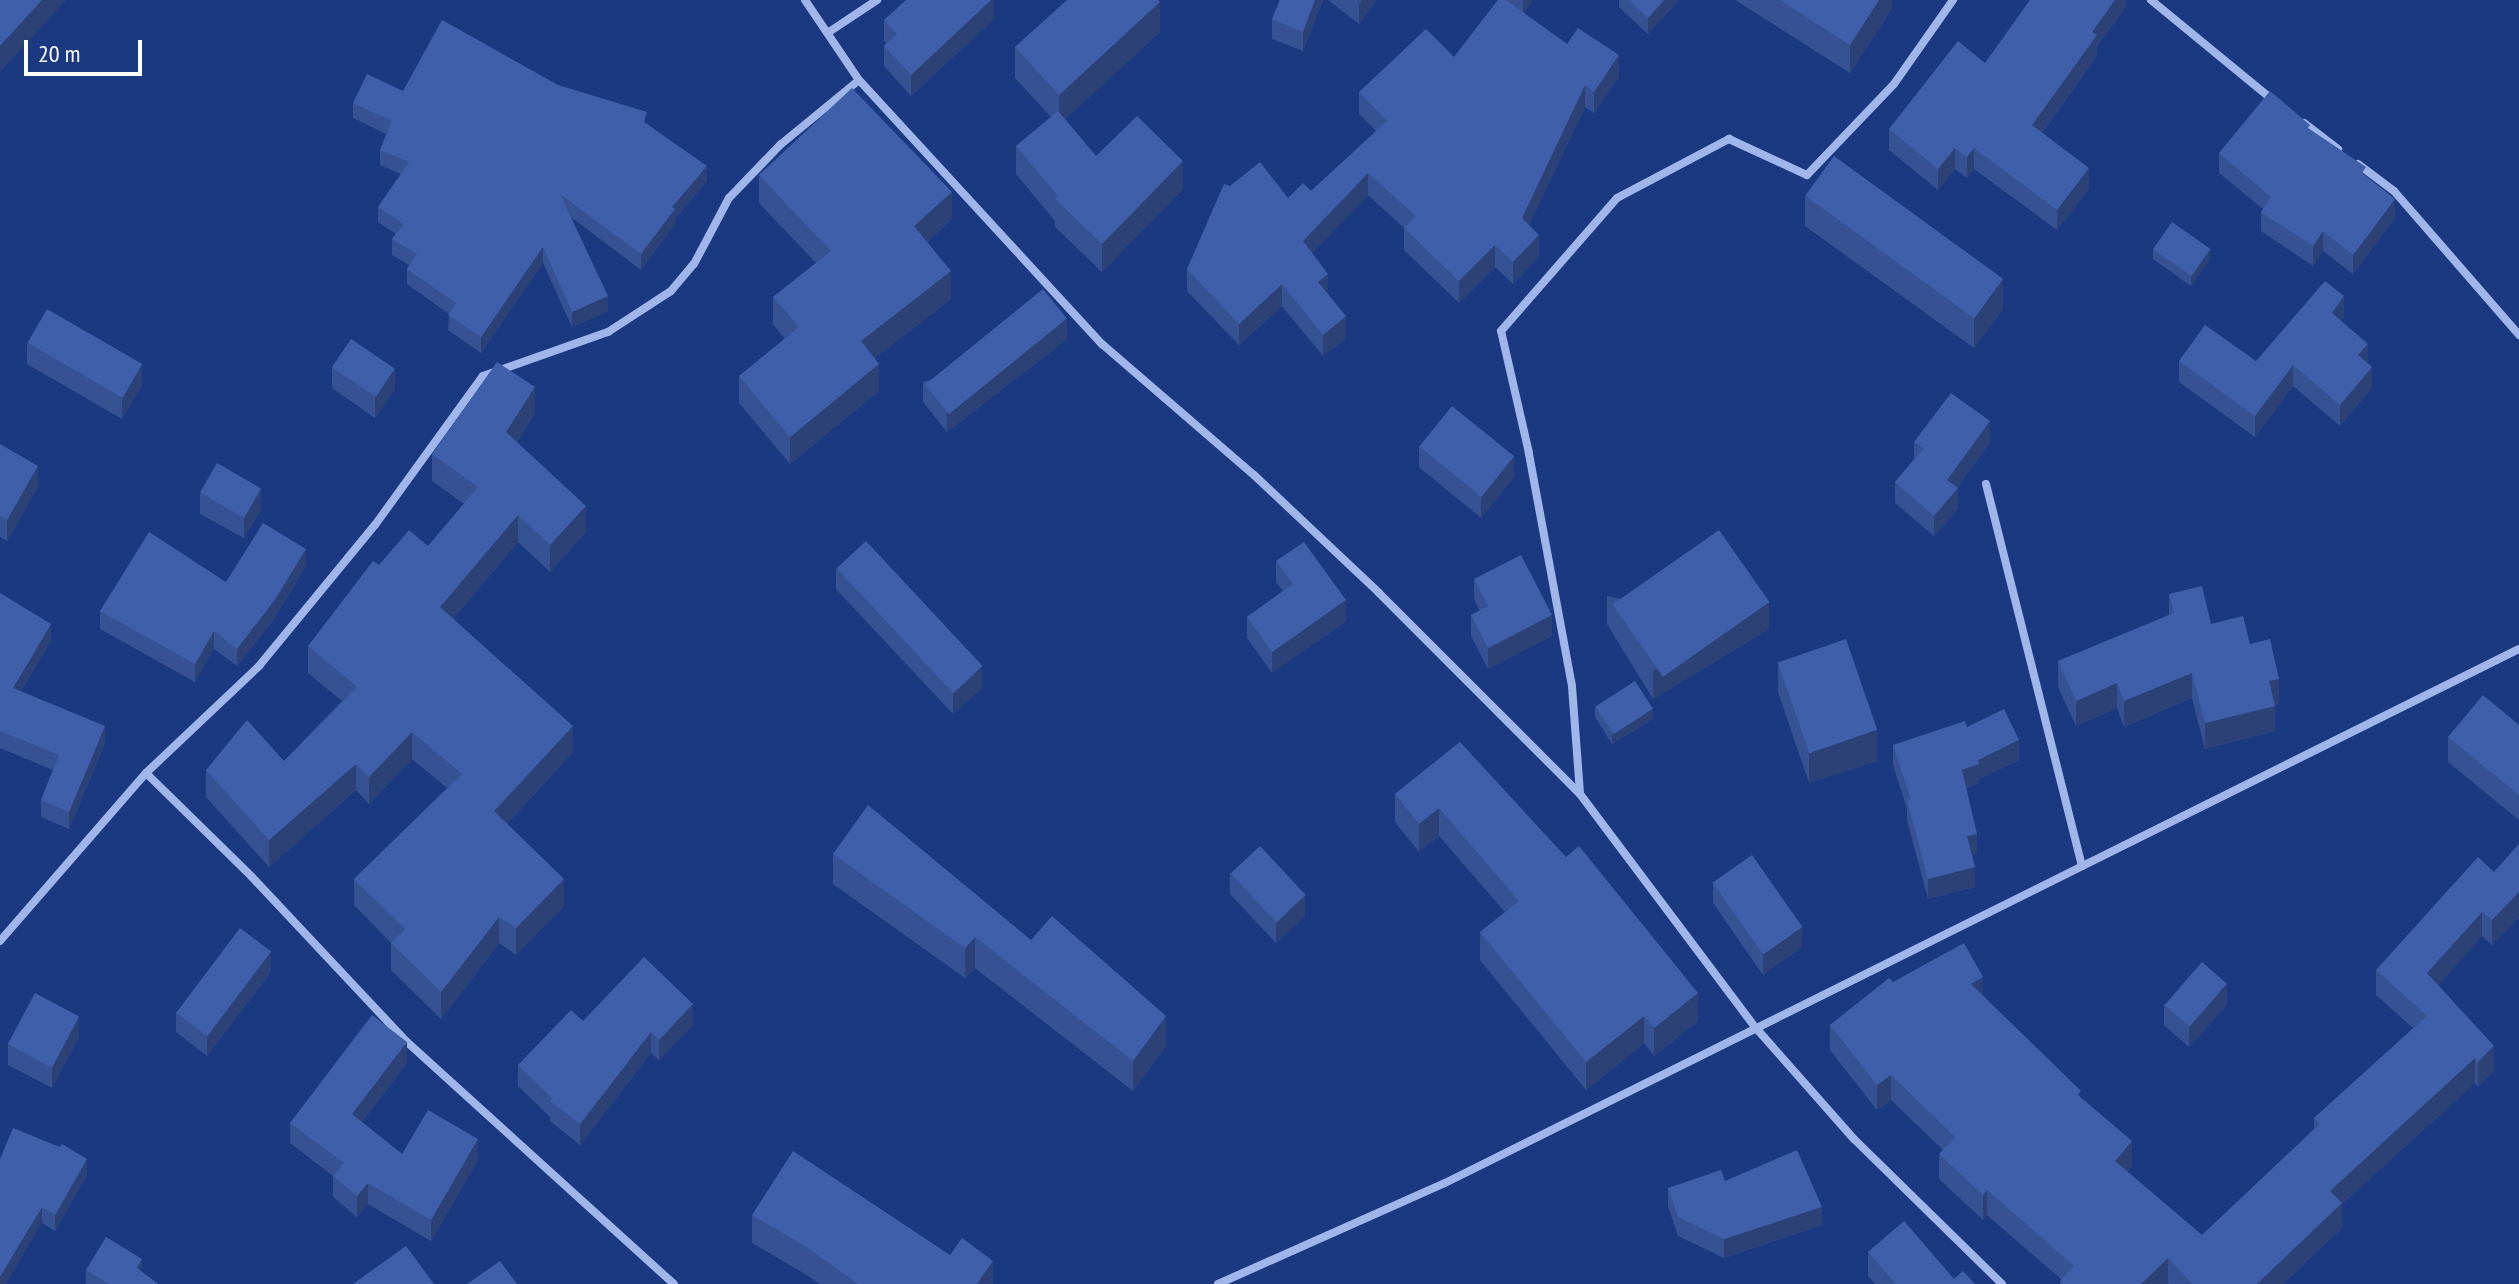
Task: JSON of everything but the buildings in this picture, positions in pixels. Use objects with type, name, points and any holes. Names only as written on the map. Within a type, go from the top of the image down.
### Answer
[{"type":"street","points":[[805,0],[859,80],[1102,344],[1254,475],[1379,593],[1580,794],[1756,1028],[1854,1139],[2002,1284]]},
{"type":"street","points":[[829,32],[877,0]]},
{"type":"street","points":[[1580,794],[1572,686],[1529,453],[1501,331],[1617,198],[1729,139],[1807,175],[1894,84],[1953,0]]},
{"type":"street","points":[[2151,0],[2281,106]]},
{"type":"street","points":[[0,941],[146,773],[259,666],[375,525],[483,376],[608,332],[671,291],[694,264],[729,198],[780,145],[859,80]]},
{"type":"street","points":[[2293,115],[2394,191],[2519,335]]},
{"type":"street","points":[[1986,484],[2082,866]]},
{"type":"street","points":[[1218,1284],[1445,1183],[2519,649]]},
{"type":"street","points":[[146,773],[251,876],[407,1042],[674,1284]]}]
